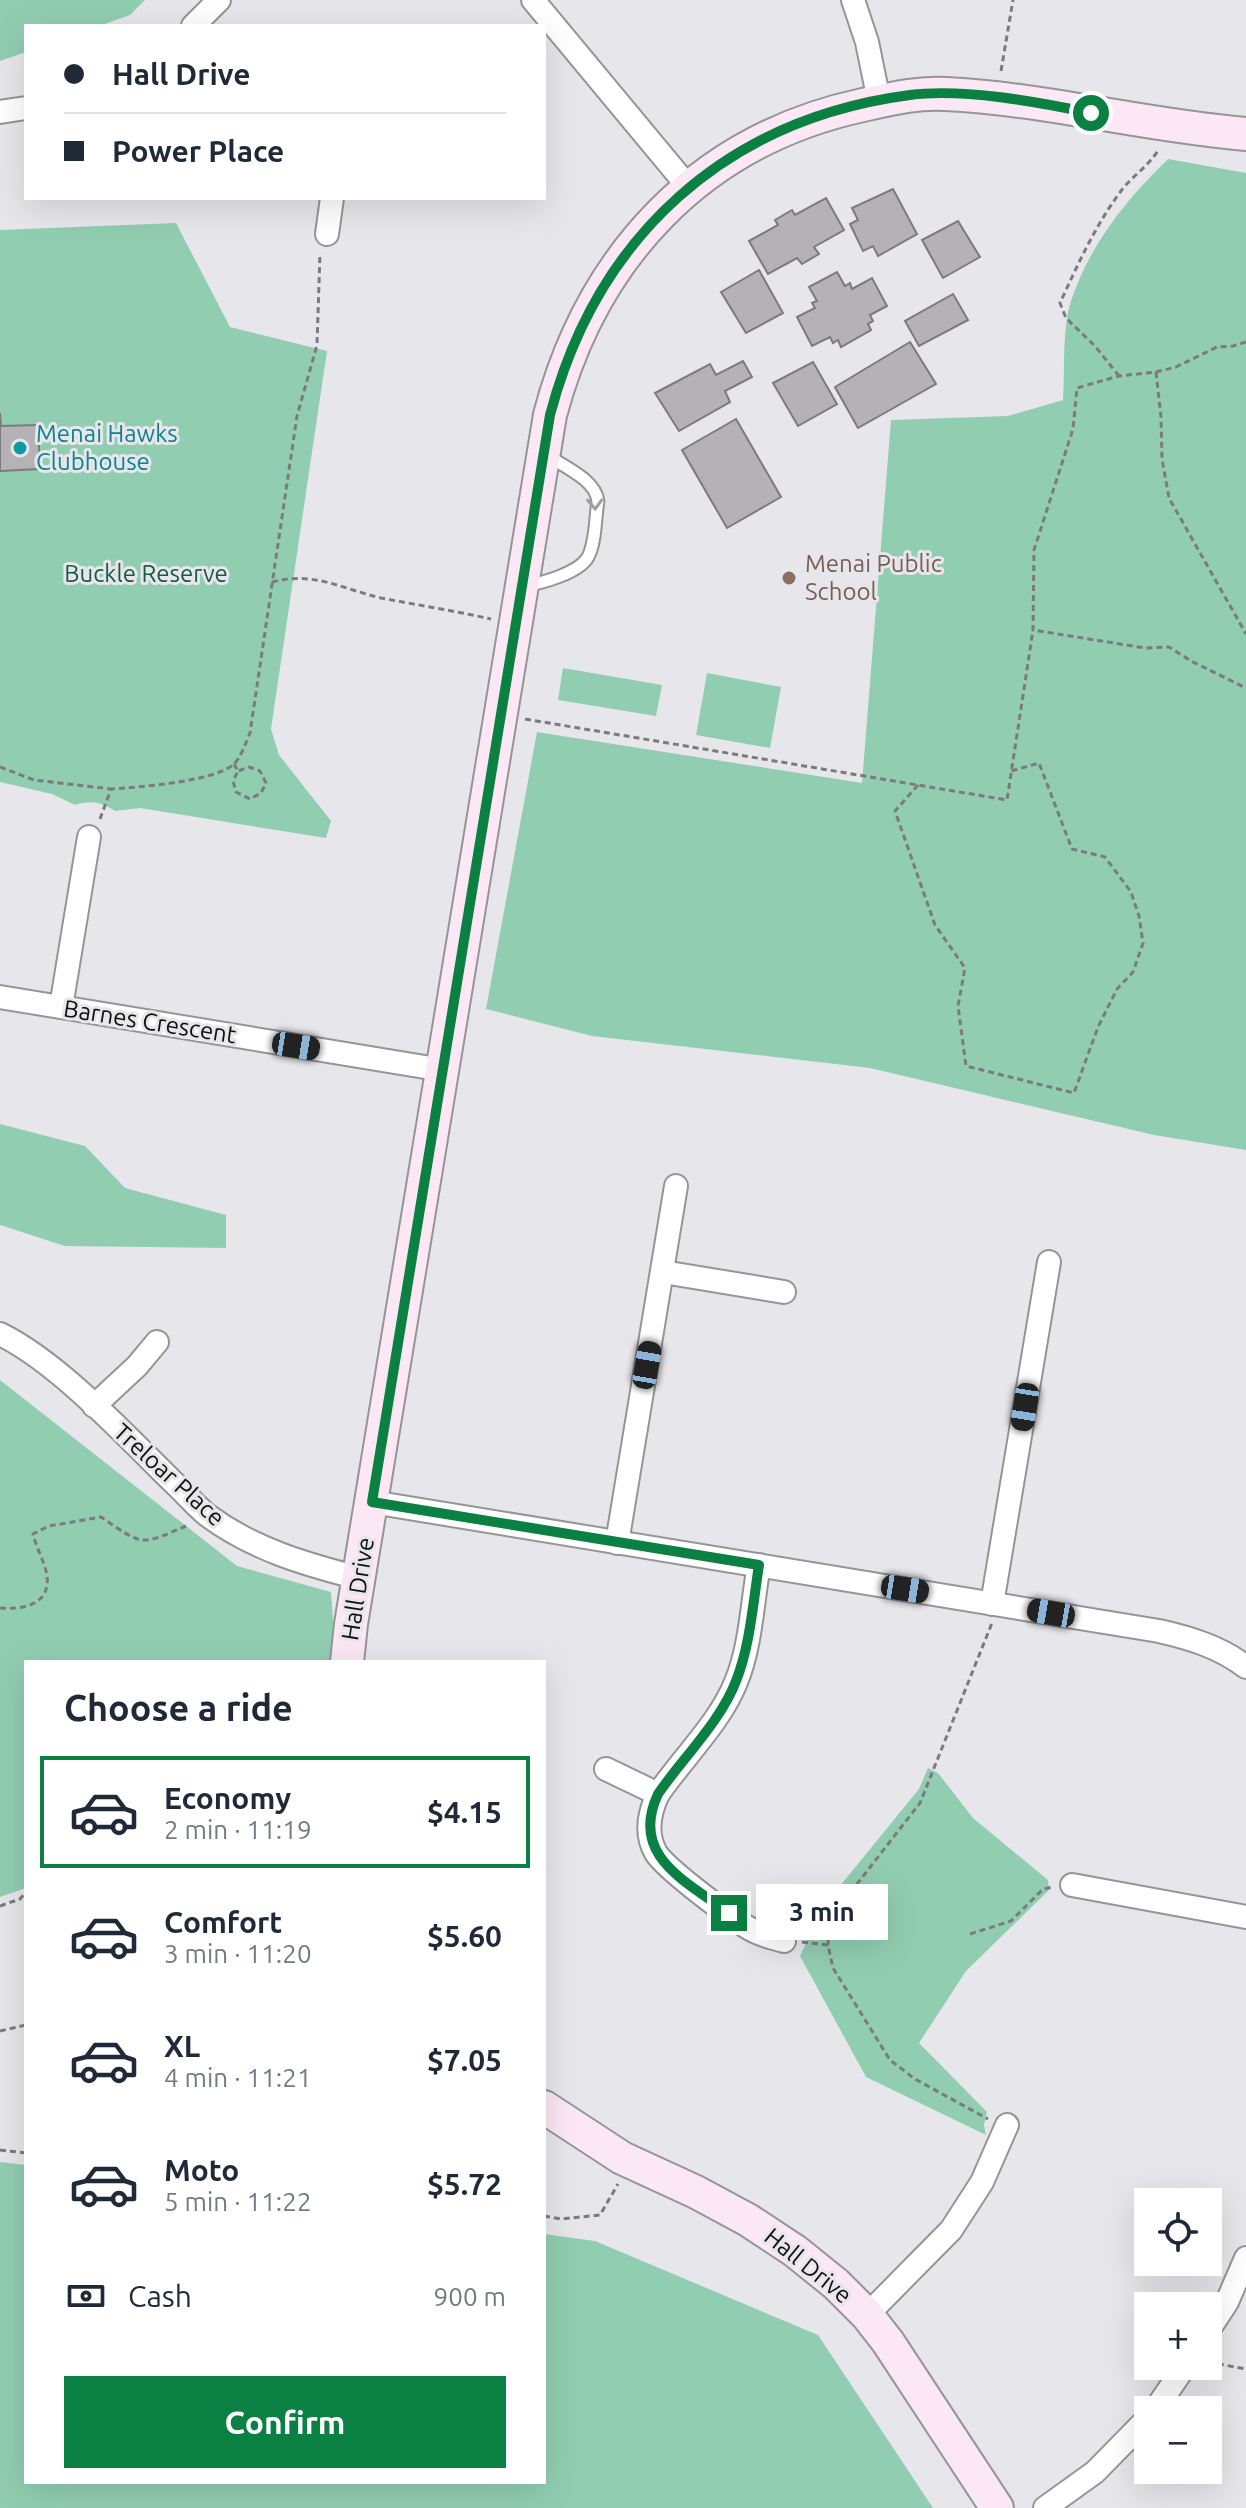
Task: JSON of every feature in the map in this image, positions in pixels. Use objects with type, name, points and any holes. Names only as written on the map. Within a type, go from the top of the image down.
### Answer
[{"type":"street","points":[[533,0],[690,189]]},
{"type":"street","points":[[853,0],[867,42],[879,101]]},
{"type":"street","name":"Hall Drive","points":[[347,1660],[544,453],[560,378],[588,312],[610,273],[630,246],[690,189],[733,156],[776,133],[823,114],[879,101],[944,93],[1246,134]]},
{"type":"street","points":[[0,112],[24,108]]},
{"type":"street","points":[[327,234],[332,200]]},
{"type":"street","points":[[61,1007],[89,837]]},
{"type":"street","name":"Barnes Crescent","points":[[0,997],[443,1070]]},
{"type":"street","points":[[617,1543],[676,1186]]},
{"type":"street","points":[[995,1604],[1049,1262]]},
{"type":"street","points":[[663,1272],[784,1292]]},
{"type":"street","name":"Treloar Place","points":[[0,1334],[24,1346],[94,1406],[206,1514],[261,1547],[298,1562],[359,1578]]},
{"type":"street","points":[[94,1406],[137,1366],[157,1342]]},
{"type":"street","points":[[372,1502],[1187,1637],[1215,1648],[1246,1667]]},
{"type":"street","points":[[759,1565],[736,1682],[725,1704],[658,1794],[650,1810],[649,1827],[656,1853],[666,1865],[755,1932],[784,1941]]},
{"type":"street","points":[[606,1769],[658,1794]]},
{"type":"street","points":[[1072,1885],[1246,1917]]},
{"type":"street","name":"Hall Drive","points":[[546,2108],[632,2162],[748,2220],[795,2251],[836,2284],[888,2342],[997,2508]]},
{"type":"street","points":[[867,2315],[951,2230],[982,2182],[1007,2125]]},
{"type":"street","points":[[1222,2310],[1246,2258]]},
{"type":"street","points":[[1045,2508],[1095,2472],[1134,2432]]},
{"type":"lane","points":[[523,586],[547,583],[584,563],[590,552],[596,514],[598,501],[593,488],[544,453]]},
{"type":"path","points":[[996,99],[1013,0]]},
{"type":"path","points":[[1119,376],[1095,346],[1066,318],[1060,303],[1096,225],[1123,188],[1154,159],[1174,125]]},
{"type":"path","points":[[0,767],[34,780],[111,789],[191,779],[234,764],[250,733],[297,416],[317,345],[319,257],[327,234]]},
{"type":"path","points":[[501,715],[1007,800],[1033,630],[1034,550],[1073,429],[1077,388],[1119,376],[1176,367],[1217,347],[1246,342]]},
{"type":"path","points":[[1156,372],[1162,459],[1169,498],[1246,634]]},
{"type":"path","points":[[272,582],[302,578],[336,583],[376,597],[517,623]]},
{"type":"path","points":[[1033,630],[1145,648],[1169,647],[1246,688]]},
{"type":"path","points":[[918,785],[895,811],[935,925],[965,968],[958,1006],[966,1066],[1074,1093],[1098,1027],[1117,989],[1133,972],[1143,943],[1139,916],[1131,892],[1105,857],[1072,849],[1039,763],[1011,771]]},
{"type":"path","points":[[234,764],[238,771]]},
{"type":"path","points":[[249,767],[262,773],[265,787],[259,796],[246,799],[236,792],[233,781],[238,771],[249,767]]},
{"type":"path","points":[[89,837],[111,789]]},
{"type":"path","points":[[0,1608],[19,1609],[36,1604],[47,1586],[46,1571],[33,1534],[49,1526],[101,1517],[135,1540],[151,1541],[196,1522],[206,1514]]},
{"type":"path","points":[[982,2117],[915,2079],[890,2060],[833,1968],[828,1945],[829,1920],[920,1803],[995,1604]]},
{"type":"path","points":[[970,1934],[1011,1921],[1043,1889],[1072,1885]]},
{"type":"path","points":[[0,1906],[20,1899],[24,1894]]},
{"type":"path","points":[[784,1941],[828,1945]]},
{"type":"path","points":[[0,2031],[24,2025]]},
{"type":"path","points":[[0,2150],[24,2153]]},
{"type":"path","points":[[546,2216],[561,2219],[600,2215],[632,2162]]},
{"type":"path","points":[[1222,2365],[1246,2369]]},
{"type":"green space","points":[[0,0],[145,0],[130,15],[105,24],[24,24],[24,53],[0,61]]},
{"type":"green space","points":[[1168,159],[1246,173],[1246,1150],[1154,1135],[870,1068],[592,1036],[486,1009],[537,732],[862,783],[891,420],[1008,416],[1063,400],[1066,324],[1079,280],[1111,224]]},
{"type":"green space","name":"Buckle Reserve","points":[[176,223],[230,327],[327,351],[271,729],[279,755],[331,821],[326,838],[140,808],[115,811],[96,803],[75,805],[52,794],[0,782],[0,230]]},
{"type":"green space","points":[[563,668],[662,685],[656,716],[558,700]]},
{"type":"green space","points":[[707,673],[781,687],[770,748],[696,735]]},
{"type":"green space","points":[[0,1124],[85,1146],[125,1188],[226,1215],[226,1248],[65,1246],[0,1225]]},
{"type":"green space","points":[[0,1380],[237,1566],[331,1592],[336,1660],[24,1660],[24,1889],[0,1897]]},
{"type":"green space","points":[[928,1768],[938,1773],[973,1818],[1048,1880],[1049,1890],[966,1971],[919,2043],[987,2112],[984,2125],[986,2135],[866,2077],[800,1956],[806,1943],[804,1930],[919,1789]]},
{"type":"green space","points":[[0,2162],[24,2165],[24,2484],[546,2484],[546,2234],[595,2241],[818,2335],[933,2508],[0,2508]]},
{"type":"building","points":[[893,189],[917,234],[878,256],[873,246],[863,251],[850,224],[858,220],[852,208]]},
{"type":"building","points":[[826,198],[844,230],[814,247],[819,254],[802,264],[797,258],[768,274],[749,241],[778,225],[775,220],[792,210],[795,215]]},
{"type":"building","points":[[958,221],[980,257],[943,278],[922,240]]},
{"type":"building","points":[[759,270],[783,313],[746,333],[721,292]]},
{"type":"building","points":[[837,272],[845,286],[850,283],[852,289],[872,278],[887,306],[870,315],[873,321],[868,324],[871,330],[841,347],[838,340],[833,343],[830,337],[812,346],[797,317],[815,308],[812,303],[817,301],[809,287]]},
{"type":"building","points":[[953,294],[968,320],[919,346],[905,321]]},
{"type":"building","points":[[910,342],[936,384],[858,428],[835,387]]},
{"type":"building","points":[[743,361],[752,377],[725,391],[730,402],[679,431],[655,393],[710,364],[716,375]]},
{"type":"building","points":[[813,362],[837,404],[798,426],[773,383]]},
{"type":"building","name":"Menai Hawks Clubhouse","points":[[0,413],[1,426],[38,425],[40,469],[0,471]]},
{"type":"building","points":[[736,419],[781,497],[727,528],[682,450]]},
{"type":"place","name":"Menai Hawks Clubhouse","points":[[20,448]]},
{"type":"place","name":"Menai Public School","points":[[789,578]]},
{"type":"route","points":[[729,1913],[678,1875],[656,1853],[649,1827],[650,1810],[674,1770],[725,1704],[736,1682],[759,1565],[372,1502],[550,415],[560,378],[580,328],[610,273],[630,246],[690,189],[755,143],[823,114],[911,95],[944,93],[1091,113]]}]
